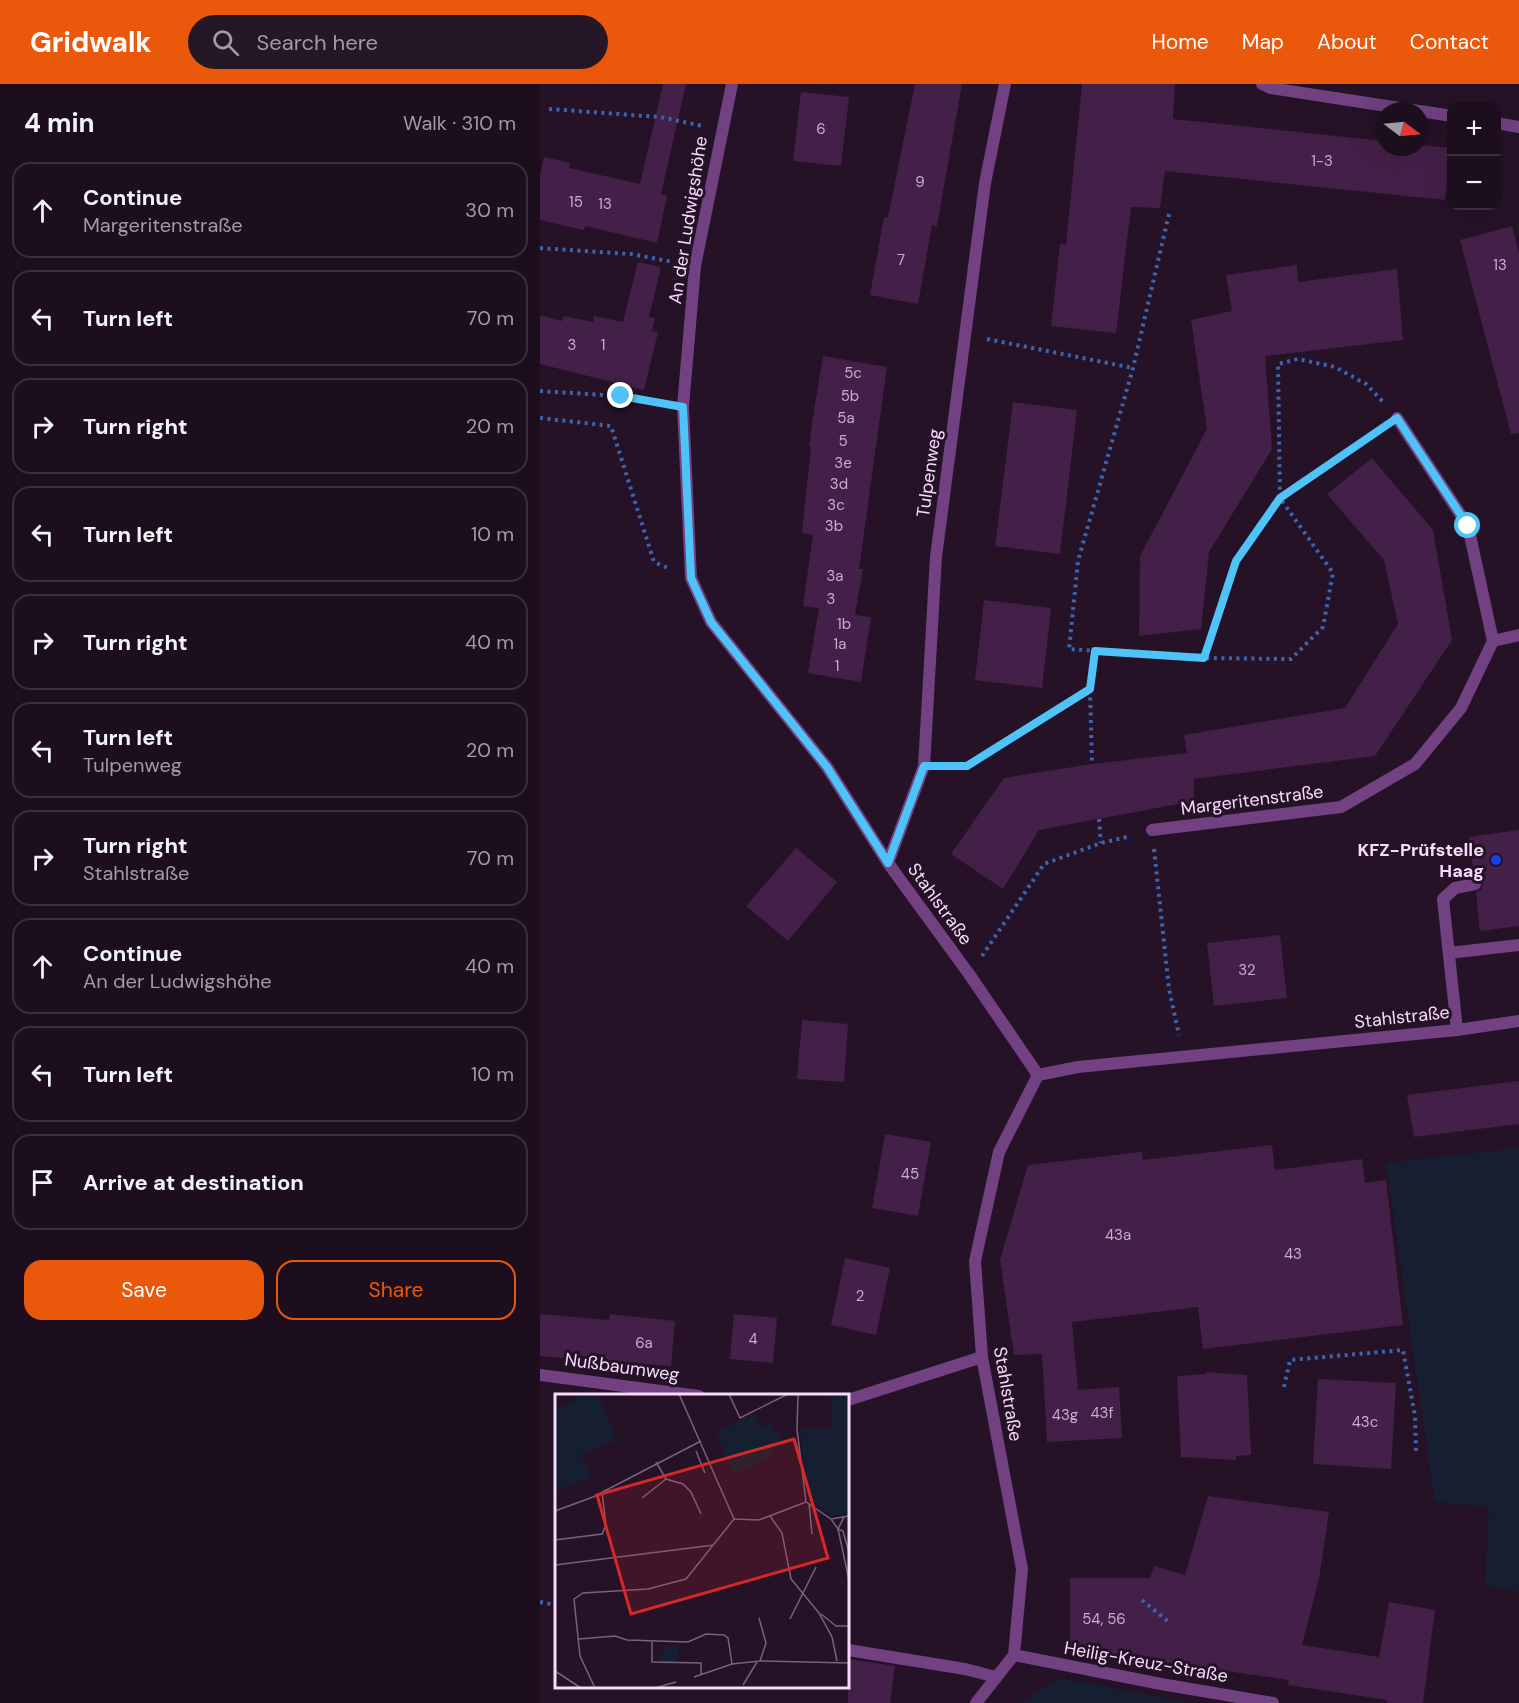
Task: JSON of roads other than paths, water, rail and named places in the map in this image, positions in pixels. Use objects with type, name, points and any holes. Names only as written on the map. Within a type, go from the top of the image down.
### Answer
[{"type":"street","name":"An der Ludwigshöhe","points":[[691,578],[683,407],[695,266],[732,84]]},
{"type":"street","name":"Tulpenweg","points":[[888,863],[924,766],[936,557],[985,183],[1005,84]]},
{"type":"street","points":[[1262,84],[1270,88],[1375,104]]},
{"type":"street","points":[[1429,113],[1447,115]]},
{"type":"street","points":[[1501,124],[1519,127]]},
{"type":"street","points":[[1397,418],[1468,526],[1493,641],[1519,635]]},
{"type":"street","name":"Stahlstraße","points":[[691,578],[711,622],[827,767],[888,863],[969,974],[1038,1075]]},
{"type":"street","name":"Margeritenstraße","points":[[1152,830],[1341,807],[1415,764],[1461,708],[1493,641]]},
{"type":"street","points":[[1457,1030],[1443,899],[1455,888],[1475,884]]},
{"type":"street","points":[[1449,952],[1519,945]]},
{"type":"street","name":"Stahlstraße","points":[[1038,1075],[1078,1067],[1457,1030],[1519,1021]]},
{"type":"street","name":"Stahlstraße","points":[[1014,1656],[1022,1569],[982,1357],[975,1261],[999,1152],[1038,1075]]},
{"type":"street","points":[[849,1400],[982,1357]]},
{"type":"street","name":"Nußbaumweg","points":[[540,1375],[691,1394]]},
{"type":"street","points":[[849,1650],[965,1669],[996,1677]]},
{"type":"street","points":[[976,1703],[1014,1656]]},
{"type":"street","name":"Heilig-Kreuz-Straße","points":[[1014,1656],[1273,1703]]},
{"type":"place","name":"KFZ-Prüfstelle Haag","points":[[1496,860]]}]
